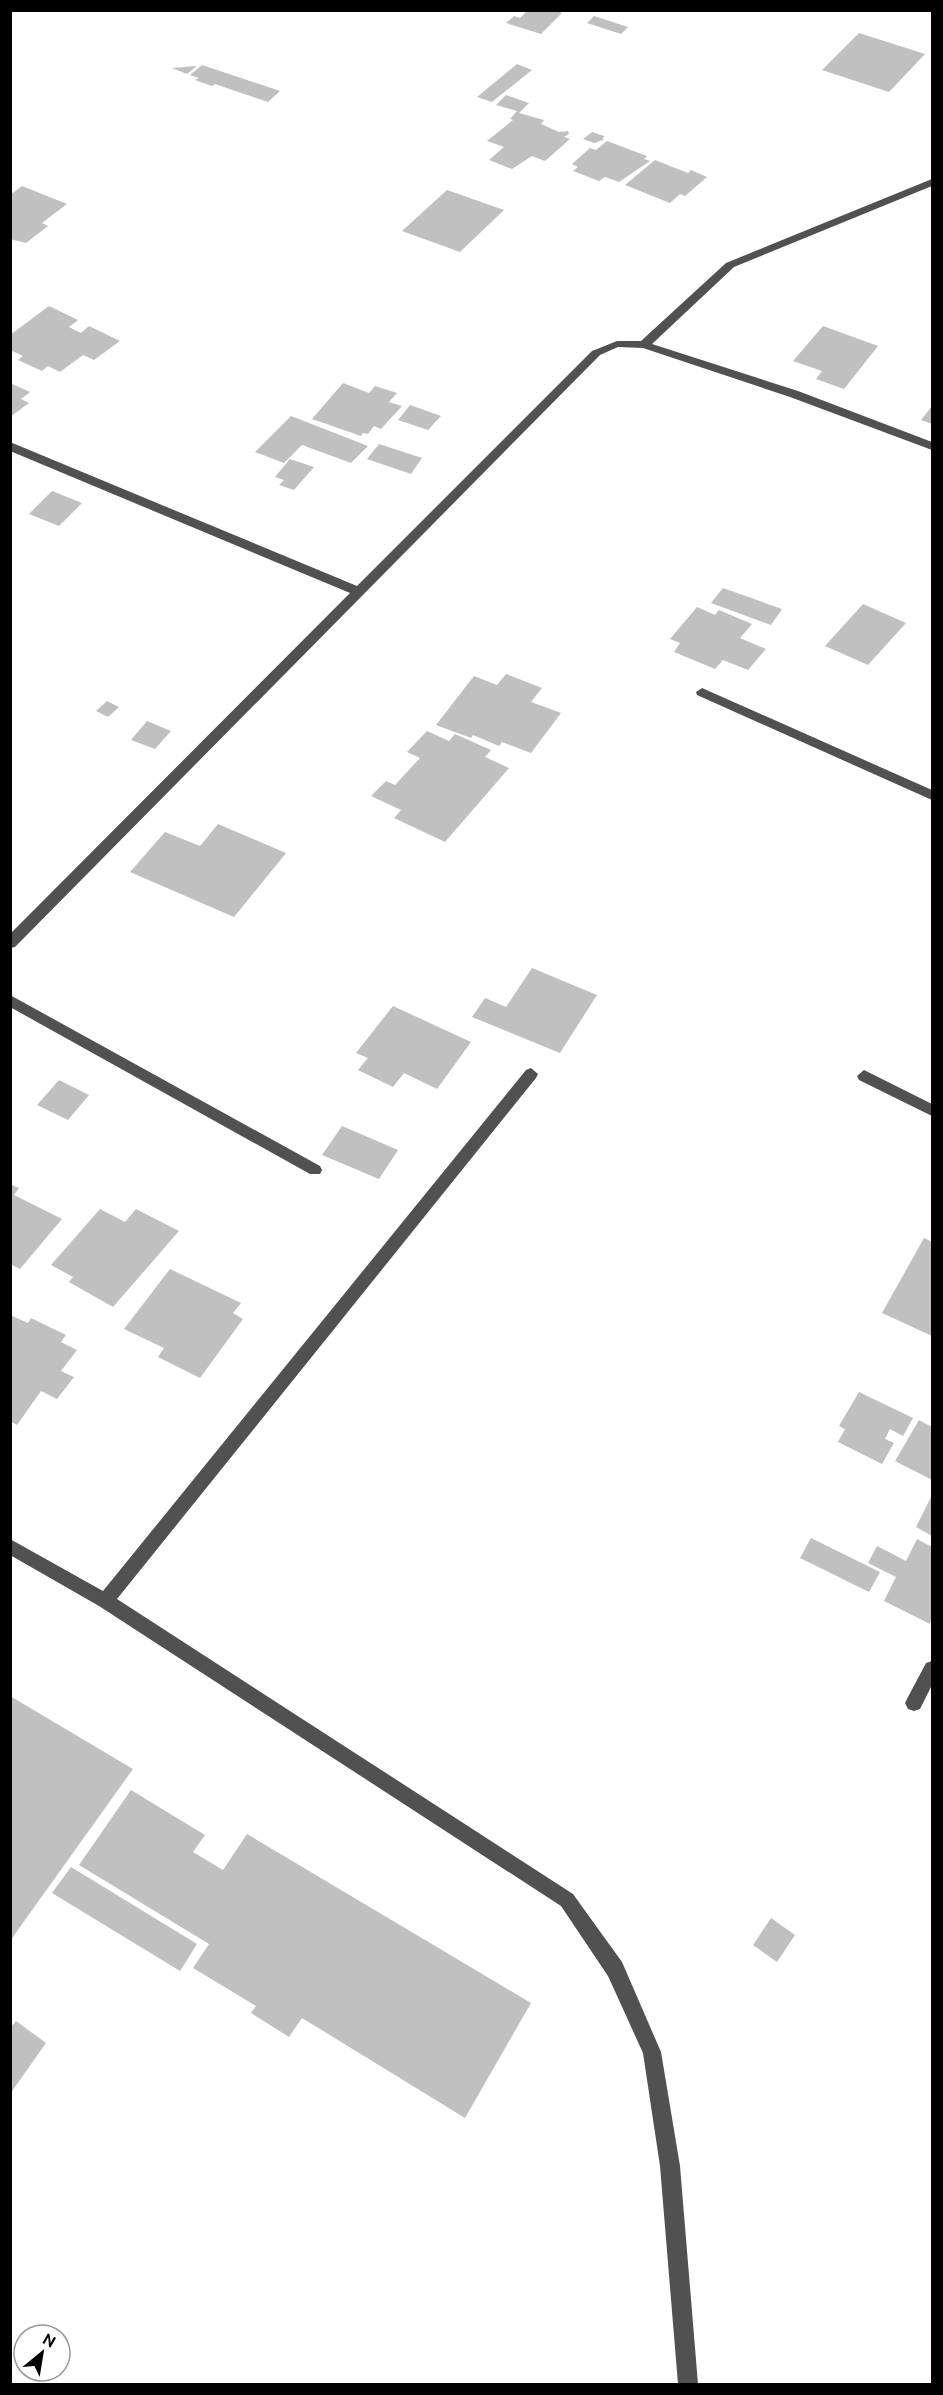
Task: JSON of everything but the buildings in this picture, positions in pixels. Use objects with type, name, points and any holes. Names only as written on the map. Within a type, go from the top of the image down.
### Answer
[{"type":"street","points":[[644,345],[730,265],[933,182]]},
{"type":"street","points":[[10,944],[596,353],[617,344],[644,345],[794,394],[933,446]]},
{"type":"street","points":[[10,446],[359,592]]},
{"type":"street","points":[[702,692],[933,795]]},
{"type":"street","points":[[10,1000],[315,1170]]},
{"type":"street","points":[[105,1601],[531,1074]]},
{"type":"street","points":[[864,1076],[933,1110]]},
{"type":"street","points":[[10,1546],[105,1601],[567,1900],[615,1969],[652,2052],[670,2166],[688,2385]]},
{"type":"street","points":[[914,1703],[933,1669]]}]
